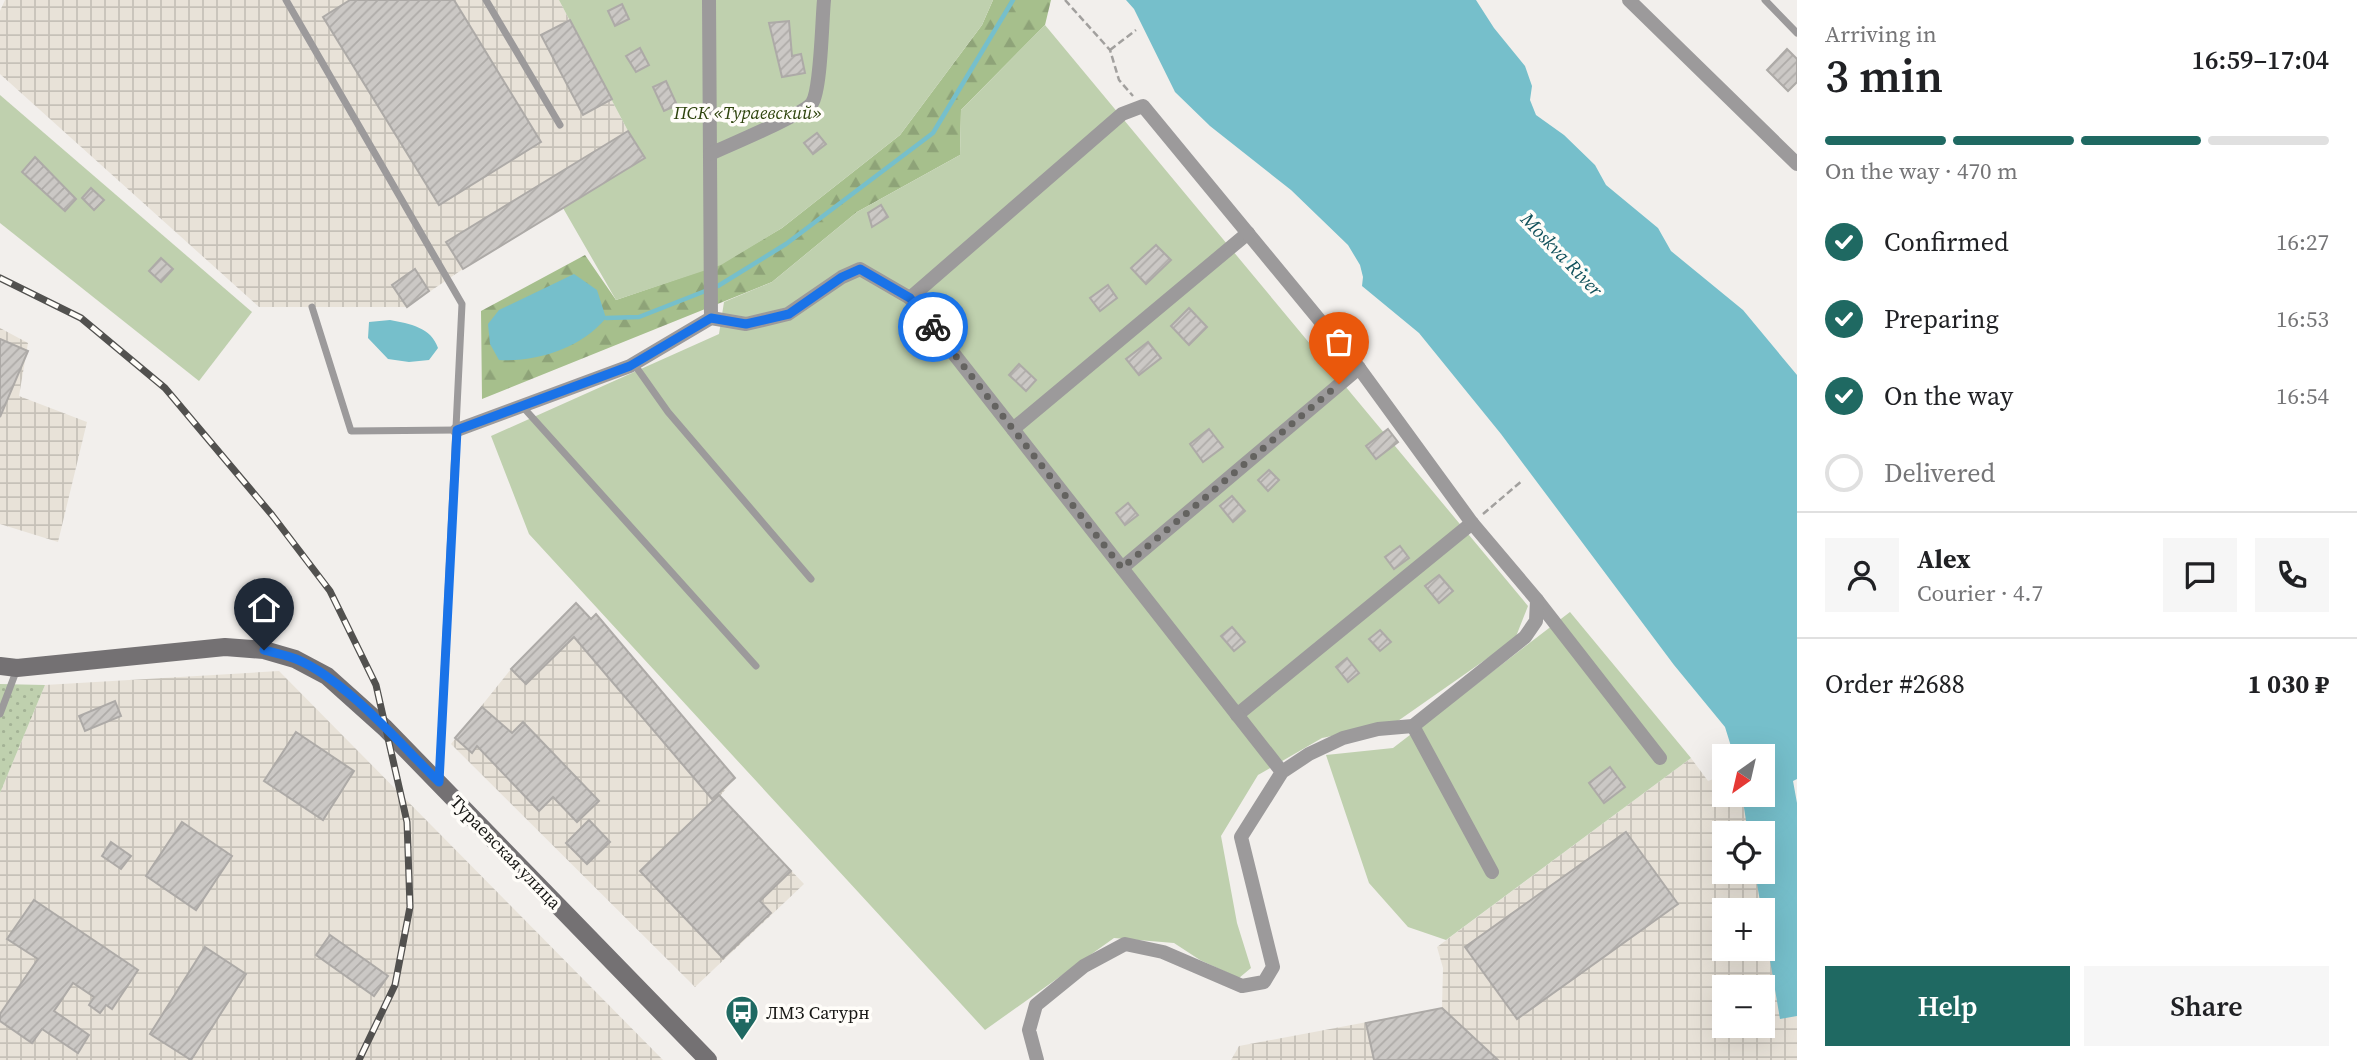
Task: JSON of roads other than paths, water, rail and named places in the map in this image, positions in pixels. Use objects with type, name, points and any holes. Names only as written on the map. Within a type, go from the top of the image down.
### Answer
[{"type":"main road","name":"Тураевская улица","points":[[9,667],[225,647],[264,650],[295,659],[327,676],[385,728],[439,782],[708,1060]]},
{"type":"street","points":[[709,0],[711,318]]},
{"type":"street","points":[[710,154],[799,113],[812,103],[816,88],[824,0]]},
{"type":"street","points":[[1629,0],[1797,164]]},
{"type":"street","points":[[910,298],[1122,114],[1143,106],[1359,368],[1472,523],[1538,600],[1660,758]]},
{"type":"street","points":[[1013,429],[1248,233]]},
{"type":"street","points":[[457,430],[634,364],[711,318],[746,324],[789,314],[842,277],[860,269],[910,298],[1282,772]]},
{"type":"street","points":[[1122,568],[1359,368]]},
{"type":"street","points":[[1237,715],[1472,523]]},
{"type":"street","points":[[1037,1060],[1029,1030],[1036,1005],[1084,966],[1125,944],[1163,952],[1242,986],[1264,982],[1273,967],[1241,837],[1282,772],[1309,754],[1343,738],[1378,729],[1413,726],[1525,637],[1536,621],[1538,600]]},
{"type":"street","points":[[1413,726],[1492,872]]},
{"type":"lane","points":[[286,0],[462,304],[439,782]]},
{"type":"lane","points":[[486,0],[560,125]]},
{"type":"lane","points":[[1765,0],[1797,33]]},
{"type":"lane","points":[[312,307],[351,431],[457,430]]},
{"type":"lane","points":[[634,364],[668,412],[811,579]]},
{"type":"lane","points":[[522,406],[756,666]]},
{"type":"lane","points":[[0,714],[9,667]]},
{"type":"water","name":"Moskva River","points":[[1126,0],[1476,0],[1494,28],[1525,66],[1532,86],[1530,100],[1536,115],[1564,135],[1595,165],[1606,185],[1658,228],[1671,251],[1743,310],[1797,375],[1797,779],[1793,781],[1797,803],[1797,1016],[1780,1019],[1775,975],[1773,975],[1770,961],[1775,961],[1775,898],[1759,898],[1757,884],[1775,884],[1775,821],[1746,821],[1744,807],[1775,807],[1775,744],[1730,744],[1725,727],[1674,665],[1501,434],[1419,333],[1362,286],[1360,265],[1348,245],[1291,190],[1210,126],[1175,92],[1134,9]]},
{"type":"water","points":[[574,274],[597,290],[606,318],[584,338],[558,351],[543,356],[499,360],[490,344],[488,324],[499,310]]},
{"type":"water","points":[[390,320],[419,328],[430,335],[438,348],[429,360],[409,362],[388,359],[368,338],[369,322]]},
{"type":"waterway","points":[[606,318],[639,317],[718,286],[786,244],[933,133],[1013,0]]},
{"type":"railway","points":[[0,278],[81,318],[165,388],[272,515],[330,591],[376,685],[407,822],[410,907],[395,985],[359,1060]]},
{"type":"place","name":"ЛМЗ Сатурн","points":[[742,1042]]},
{"type":"park label","name":"ПСК «Тураевский»","points":[[748,112]]}]
